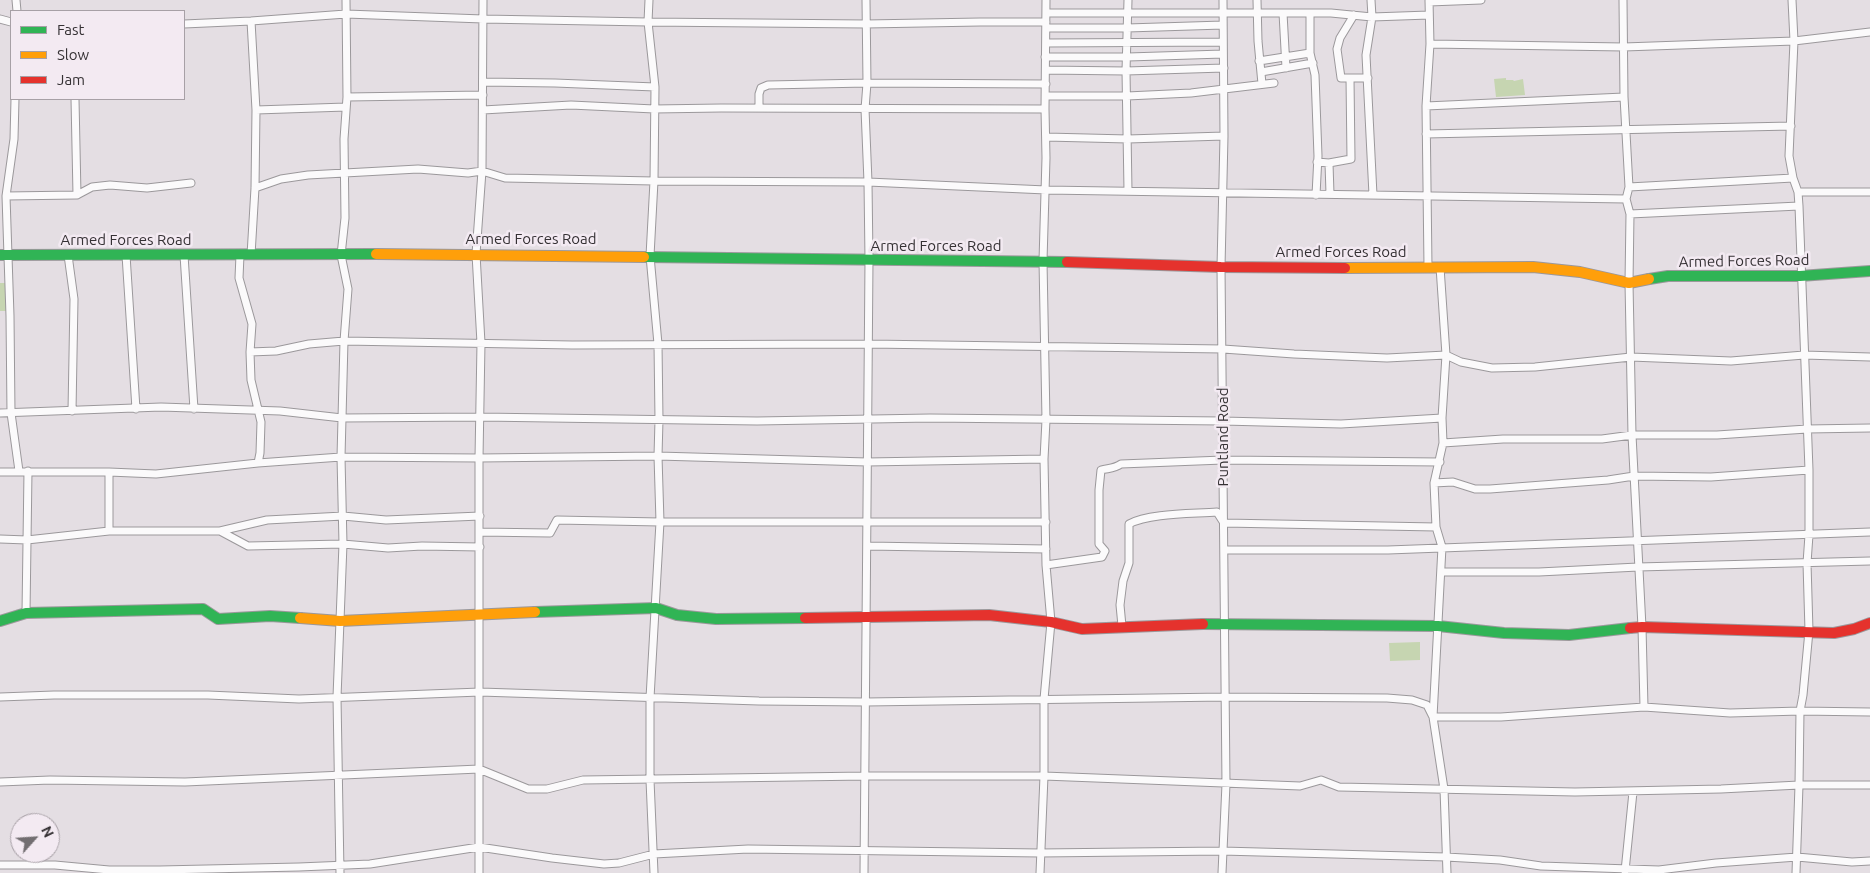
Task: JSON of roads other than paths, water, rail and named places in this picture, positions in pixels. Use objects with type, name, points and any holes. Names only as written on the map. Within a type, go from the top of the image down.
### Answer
[{"type":"street","points":[[340,869],[337,697],[343,544],[341,457],[344,341],[348,289],[341,255],[345,218],[346,0]]},
{"type":"street","points":[[479,873],[479,458],[482,343],[476,254],[482,171],[483,0]]},
{"type":"street","points":[[649,0],[648,22],[655,87],[654,181],[650,256],[658,344],[660,522],[650,698],[650,780],[654,873]]},
{"type":"street","points":[[864,873],[869,344],[868,182],[865,109],[867,83],[866,0]]},
{"type":"street","points":[[1040,873],[1044,776],[1044,700],[1051,622],[1046,566],[1044,459],[1046,347],[1043,261],[1046,190],[1046,0]]},
{"type":"street","points":[[1128,0],[1128,57],[1126,71],[1128,191]]},
{"type":"street","name":"Puntland Road","points":[[1222,0],[1224,136],[1221,267],[1226,784],[1222,873]]},
{"type":"street","points":[[1256,0],[1262,84]]},
{"type":"street","points":[[1371,0],[1372,18],[1366,55],[1373,195]]},
{"type":"street","points":[[1428,267],[1426,106],[1430,44],[1429,1],[1481,0]]},
{"type":"street","points":[[1623,0],[1624,97],[1629,186],[1626,198],[1630,214],[1628,283],[1632,435],[1636,541],[1642,627],[1644,707]]},
{"type":"street","points":[[1792,0],[1794,41],[1789,156],[1798,192],[1799,206],[1800,276],[1809,470],[1807,563],[1809,630],[1800,711],[1796,873]]},
{"type":"street","points":[[1046,13],[1310,13],[1354,15],[1372,18],[1429,14]]},
{"type":"street","points":[[1283,13],[1286,68]]},
{"type":"street","points":[[1310,13],[1310,52],[1315,75],[1316,195]]},
{"type":"street","points":[[185,24],[346,14],[483,20],[866,24],[980,22],[1127,28],[1223,25]]},
{"type":"street","points":[[1354,15],[1340,38],[1337,49],[1341,78],[1368,78]]},
{"type":"street","points":[[251,21],[256,110],[255,188],[245,255],[239,278],[252,324],[251,380],[260,422],[260,453],[258,463]]},
{"type":"street","points":[[1430,44],[1624,47],[1794,41],[1870,32]]},
{"type":"street","points":[[1046,43],[1223,42]]},
{"type":"street","points":[[1259,61],[1310,52]]},
{"type":"street","points":[[1046,57],[1223,54]]},
{"type":"street","points":[[1260,72],[1313,63]]},
{"type":"street","points":[[1046,70],[1126,71],[1224,68]]},
{"type":"street","points":[[1317,162],[1329,163],[1351,159],[1350,78]]},
{"type":"street","points":[[483,82],[555,82],[655,87]]},
{"type":"street","points":[[759,108],[761,88],[768,85],[867,83],[1046,84]]},
{"type":"street","points":[[1046,96],[1127,96],[1191,93],[1274,83]]},
{"type":"street","points":[[347,97],[483,95]]},
{"type":"street","points":[[1426,106],[1624,97]]},
{"type":"street","points":[[15,100],[14,139],[6,196],[4,255],[11,413],[19,471]]},
{"type":"street","points":[[75,100],[77,195]]},
{"type":"street","points":[[483,110],[571,105],[654,109],[1045,109]]},
{"type":"street","points":[[256,110],[346,107]]},
{"type":"street","points":[[1426,134],[1791,126]]},
{"type":"street","points":[[1046,137],[1128,139],[1224,136]]},
{"type":"street","points":[[1329,163],[1330,194]]},
{"type":"street","points":[[255,188],[281,179],[308,174],[418,169],[468,173],[482,171],[505,178],[868,182],[1046,190],[1316,195],[1626,198]]},
{"type":"street","points":[[1629,186],[1793,178]]},
{"type":"street","points":[[6,196],[77,195],[92,187],[110,185],[147,188],[191,183]]},
{"type":"street","points":[[1798,192],[1870,192]]},
{"type":"street","points":[[1630,214],[1799,206]]},
{"type":"street","name":"Armed Forces Road","points":[[4,255],[476,254],[1043,261],[1221,267],[1533,267],[1580,272],[1628,283],[1668,276],[1800,276],[1870,270]]},
{"type":"street","points":[[68,255],[74,299],[72,411]]},
{"type":"street","points":[[126,255],[136,409]]},
{"type":"street","points":[[184,255],[194,409]]},
{"type":"street","points":[[1440,266],[1446,356],[1442,418],[1443,443],[1434,482],[1436,527],[1442,547],[1442,572],[1433,718],[1444,789],[1447,873]]},
{"type":"street","points":[[250,352],[280,350],[309,344],[344,341],[572,345],[869,344],[1223,349],[1387,358],[1446,356],[1462,362],[1492,368],[1535,367],[1631,357],[1731,361],[1804,356],[1870,358]]},
{"type":"street","points":[[0,413],[161,407],[298,412],[342,418],[481,417],[757,421],[868,418],[1223,420],[1341,424],[1442,418]]},
{"type":"street","points":[[1443,443],[1503,439],[1602,438],[1632,435],[1717,435],[1807,429],[1870,428]]},
{"type":"street","points":[[0,472],[156,474],[258,463],[341,457],[658,456],[867,462],[1044,459]]},
{"type":"street","points":[[1046,566],[1102,557],[1105,551],[1099,544],[1100,470],[1115,469],[1121,464],[1223,460],[1440,462]]},
{"type":"street","points":[[1434,482],[1453,482],[1475,489],[1490,489],[1608,480],[1634,476],[1711,477],[1809,470]]},
{"type":"street","points":[[26,614],[28,471]]},
{"type":"street","points":[[108,472],[109,531]]},
{"type":"street","points":[[1122,626],[1120,605],[1123,581],[1130,562],[1129,524],[1157,517],[1216,512],[1224,523],[1436,527]]},
{"type":"street","points":[[0,539],[27,540],[109,531],[220,532],[266,520],[343,516],[386,520],[480,516]]},
{"type":"street","points":[[480,532],[550,533],[557,520],[660,522],[1046,522]]},
{"type":"street","points":[[220,532],[248,546],[343,544],[388,548],[422,546],[480,548]]},
{"type":"street","points":[[1225,550],[1388,550],[1870,532]]},
{"type":"street","points":[[868,546],[1046,549]]},
{"type":"street","points":[[1442,572],[1539,572],[1638,567],[1870,561]]},
{"type":"street","points":[[0,621],[26,614],[203,609],[218,619],[270,616],[340,621],[656,608],[677,615],[716,619],[989,615],[1051,622],[1082,629],[1122,626],[1225,624],[1438,626],[1504,633],[1561,635],[1642,627],[1766,632],[1809,630],[1834,632],[1854,630],[1870,623]]},
{"type":"street","points":[[0,697],[208,695],[299,699],[480,692],[650,698],[866,702],[1225,697],[1387,698],[1412,700],[1427,705],[1433,718]]},
{"type":"street","points":[[1433,718],[1501,717],[1644,707],[1730,713],[1870,712]]},
{"type":"street","points":[[0,782],[50,780],[185,782],[479,769],[528,788],[547,789],[583,780],[866,776],[1044,776],[1300,786],[1321,780],[1339,787],[1633,792],[1799,785],[1870,785]]},
{"type":"street","points":[[1625,871],[1633,792]]},
{"type":"street","points":[[0,865],[160,870],[340,869],[479,847],[604,864],[619,863],[654,854],[748,849],[1040,853],[1222,851],[1446,857],[1500,860],[1541,866],[1625,871],[1659,870],[1716,863],[1797,857],[1852,862],[1870,861]]}]
